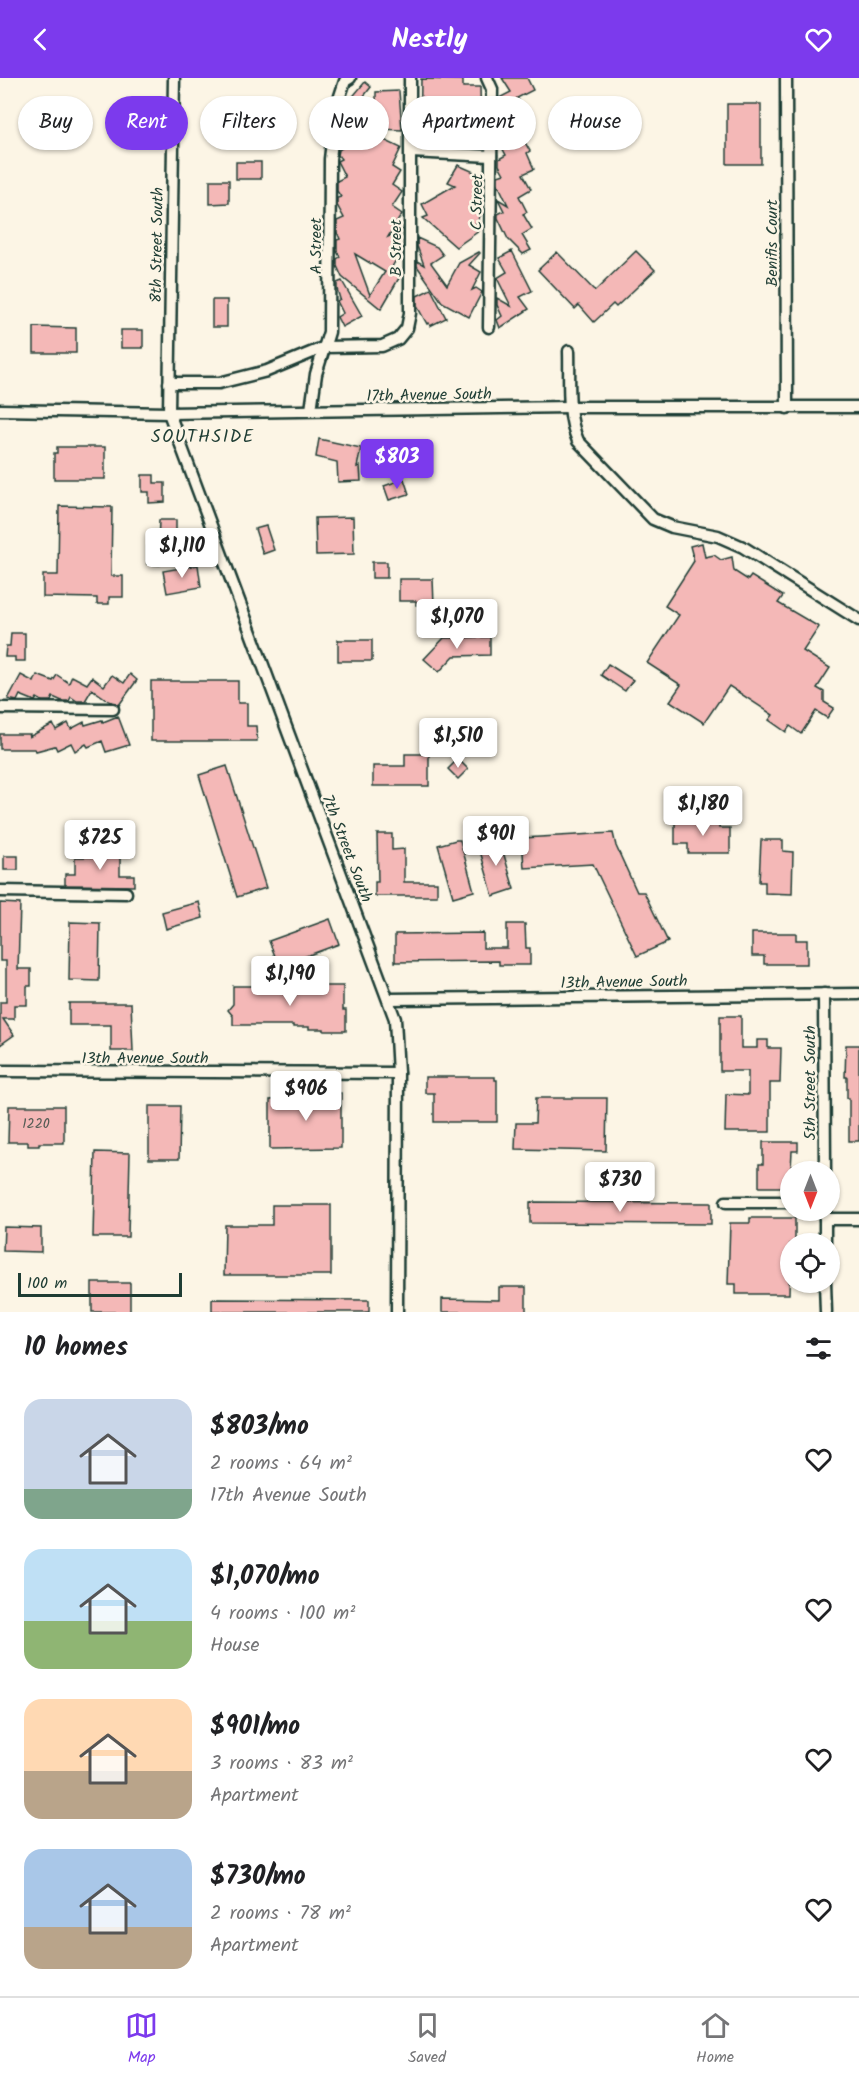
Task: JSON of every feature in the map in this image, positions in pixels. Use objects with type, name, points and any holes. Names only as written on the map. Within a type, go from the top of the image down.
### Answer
[{"type":"street","name":"8th Street South","points":[[169,413],[174,78]]},
{"type":"street","name":"B Street","points":[[325,347],[382,346],[398,339],[407,328],[410,313],[410,78]]},
{"type":"street","name":"C Street","points":[[487,78],[492,89],[489,327]]},
{"type":"street","name":"Benifis Court","points":[[786,78],[787,408]]},
{"type":"street","name":"A Street","points":[[311,410],[316,374],[329,332],[330,159],[336,108],[347,80]]},
{"type":"street","points":[[411,152],[491,156]]},
{"type":"street","points":[[169,383],[219,383],[267,371],[325,347]]},
{"type":"street","points":[[569,351],[570,407],[572,427],[578,441],[653,519],[672,527],[718,536],[743,547],[859,620]]},
{"type":"street","name":"17th Avenue South","points":[[0,410],[169,413],[570,407],[859,407]]},
{"type":"street","name":"7th Street South","points":[[169,413],[395,1019],[398,1073],[397,1312]]},
{"type":"street","points":[[0,708],[113,709]]},
{"type":"street","points":[[0,891],[126,893]]},
{"type":"street","name":"5th Street South","points":[[824,994],[825,1161]]},
{"type":"street","name":"13th Avenue South","points":[[389,999],[859,994]]},
{"type":"street","name":"13th Avenue South","points":[[0,1071],[398,1073]]},
{"type":"street","points":[[726,1202],[780,1202]]},
{"type":"street","points":[[840,1217],[859,1219]]},
{"type":"street","points":[[825,1293],[826,1312]]},
{"type":"building","points":[[502,78],[527,78],[533,90],[521,96],[503,96],[511,92]]},
{"type":"building","points":[[421,79],[463,80],[463,87],[480,87],[480,96],[421,96]]},
{"type":"building","points":[[365,82],[371,87],[364,96],[353,96]]},
{"type":"building","points":[[399,91],[401,130],[389,129],[389,96],[376,96],[376,92]]},
{"type":"building","points":[[727,104],[761,104],[761,164],[727,164]]},
{"type":"building","points":[[389,142],[401,148],[392,167],[400,172],[392,185],[402,192],[392,207],[402,214],[388,237],[402,230],[395,248],[401,251],[392,267],[402,273],[381,309],[342,277],[337,266],[337,259],[340,257],[337,251],[337,240],[340,239],[337,232],[337,221],[344,218],[337,205],[337,198],[341,197],[337,191],[337,181],[345,177],[337,161],[341,159],[338,155],[339,150],[389,150]],"holes":[[[355,254],[385,272],[370,295]]]},
{"type":"building","points":[[503,150],[529,150],[527,153],[534,169],[523,174],[531,189],[519,196],[527,212],[523,214],[532,229],[522,235],[531,250],[523,254],[508,239],[498,218],[498,214],[504,211],[498,199],[508,205],[498,184],[498,176],[504,174],[499,165],[499,159],[506,155]]},
{"type":"building","points":[[236,162],[261,162],[261,179],[236,179]]},
{"type":"building","points":[[458,165],[481,175],[475,187],[483,191],[472,210],[477,208],[483,211],[474,227],[479,231],[456,247],[423,218],[428,216],[422,204],[455,185],[448,182]]},
{"type":"building","points":[[210,180],[229,180],[229,203],[210,204]]},
{"type":"building","points":[[417,238],[437,247],[443,255],[431,263],[447,285],[459,263],[480,253],[469,265],[481,272],[472,290],[476,288],[482,292],[469,317],[442,302],[417,266],[417,261],[424,265],[417,246]]},
{"type":"building","points":[[512,251],[532,291],[520,297],[529,309],[500,328],[497,320],[502,316],[497,305],[497,298],[511,306],[497,278],[507,272],[499,258]]},
{"type":"building","points":[[636,251],[655,270],[616,307],[613,304],[594,322],[579,305],[575,309],[538,270],[557,252],[595,291]]},
{"type":"building","points":[[342,281],[362,316],[342,327],[337,317],[343,313],[337,301],[340,299],[337,283]]},
{"type":"building","points":[[431,289],[446,318],[430,326],[417,306],[417,296]]},
{"type":"building","points":[[212,300],[227,300],[227,327],[212,327]]},
{"type":"building","points":[[34,327],[76,328],[76,353],[34,353]]},
{"type":"building","points":[[121,330],[143,330],[143,348],[121,348]]},
{"type":"building","points":[[319,439],[361,448],[357,467],[360,466],[361,481],[338,482],[337,462],[316,457]]},
{"type":"building","points":[[57,447],[105,447],[105,479],[54,479],[54,453],[57,453]]},
{"type":"building","points":[[142,475],[154,475],[154,483],[165,483],[165,502],[149,503],[149,492],[142,492]]},
{"type":"building","points":[[404,479],[409,494],[389,500],[384,486]]},
{"type":"building","points":[[59,506],[112,507],[111,576],[123,576],[123,597],[109,597],[109,604],[97,604],[97,598],[43,597],[43,575],[58,575]]},
{"type":"building","points":[[353,517],[354,554],[316,555],[315,518]]},
{"type":"building","points":[[159,520],[176,520],[176,544],[158,544]]},
{"type":"building","points":[[266,526],[274,550],[263,554],[255,529]]},
{"type":"building","points":[[702,543],[705,557],[714,555],[721,560],[732,557],[734,571],[748,580],[751,576],[783,596],[778,603],[819,627],[803,651],[830,668],[817,688],[824,692],[824,702],[834,708],[827,718],[816,711],[801,734],[790,726],[786,732],[769,720],[773,715],[729,686],[704,723],[670,701],[681,685],[647,663],[679,615],[665,606],[694,561],[690,546]]},
{"type":"building","points":[[147,546],[160,547],[160,565],[147,564]]},
{"type":"building","points":[[372,562],[387,562],[387,578],[372,578]]},
{"type":"building","points":[[198,565],[201,587],[167,593],[163,571]]},
{"type":"building","points":[[399,579],[433,579],[434,605],[416,605],[416,601],[399,601]]},
{"type":"building","points":[[11,633],[25,633],[25,661],[15,661],[15,657],[5,657],[6,646],[10,646]]},
{"type":"building","points":[[490,637],[490,655],[454,656],[439,672],[424,659],[444,638]]},
{"type":"building","points":[[338,640],[372,640],[372,661],[338,661]]},
{"type":"building","points":[[608,664],[633,680],[625,691],[601,675]]},
{"type":"building","points":[[130,674],[137,680],[119,705],[92,689],[85,701],[77,701],[71,697],[69,701],[62,701],[53,697],[51,701],[42,701],[37,698],[35,701],[20,695],[17,701],[8,699],[21,675],[34,682],[37,675],[53,681],[57,675],[69,683],[72,676],[87,684],[92,677],[104,686],[112,675],[124,683]]},
{"type":"building","points":[[151,681],[238,681],[238,703],[247,703],[247,726],[256,726],[257,741],[151,741]]},
{"type":"building","points":[[118,716],[129,745],[106,752],[102,741],[88,747],[86,744],[75,751],[71,743],[57,750],[55,746],[36,751],[35,749],[0,749],[0,734],[30,734],[29,737],[53,724],[56,730],[68,723],[71,729],[84,722],[85,725],[102,720],[103,722]]},
{"type":"building","points":[[405,754],[429,754],[429,786],[373,786],[373,766],[405,766]]},
{"type":"building","points":[[458,759],[468,769],[458,779],[448,769]]},
{"type":"building","points":[[227,766],[266,888],[237,897],[199,775]]},
{"type":"building","points":[[675,821],[719,821],[719,828],[730,828],[730,853],[688,853],[688,844],[675,844]]},
{"type":"building","points":[[613,833],[616,846],[637,892],[644,892],[668,942],[637,956],[593,864],[524,868],[522,838]]},
{"type":"building","points":[[377,834],[392,834],[392,850],[404,849],[404,882],[437,882],[437,896],[375,896],[375,882],[378,882]]},
{"type":"building","points":[[499,838],[514,889],[493,896],[478,844]]},
{"type":"building","points":[[460,840],[474,891],[453,897],[438,845]]},
{"type":"building","points":[[761,840],[783,840],[783,851],[793,852],[792,894],[765,893],[765,882],[759,882]]},
{"type":"building","points":[[97,849],[120,849],[120,875],[134,875],[134,886],[65,885],[65,874],[75,874],[75,857],[97,857]]},
{"type":"building","points":[[4,856],[18,856],[18,870],[4,870]]},
{"type":"building","points":[[199,902],[203,918],[166,929],[162,912]]},
{"type":"building","points":[[0,903],[20,904],[18,969],[31,969],[31,986],[27,986],[27,1005],[14,1005],[14,1019],[3,1019],[14,1035],[0,1045],[0,1002],[6,1002],[6,961],[0,961]]},
{"type":"building","points":[[330,919],[339,944],[279,966],[269,941]]},
{"type":"building","points":[[70,922],[100,923],[99,981],[69,980]]},
{"type":"building","points":[[507,924],[525,924],[526,948],[530,948],[530,965],[499,965],[499,961],[395,962],[395,934],[483,933],[483,948],[507,948]]},
{"type":"building","points":[[752,933],[796,933],[796,940],[807,940],[807,964],[764,964],[764,956],[752,956]]},
{"type":"building","points":[[233,986],[343,986],[346,1031],[324,1031],[324,1029],[309,1029],[309,1027],[293,1027],[293,1025],[233,1025],[233,1016],[228,1010],[233,1004]]},
{"type":"building","points":[[69,1003],[131,1003],[133,1051],[111,1051],[111,1025],[69,1025]]},
{"type":"building","points":[[720,1016],[741,1016],[741,1048],[757,1048],[757,1040],[768,1040],[768,1048],[781,1048],[780,1083],[770,1083],[770,1132],[725,1132],[726,1094],[748,1095],[748,1071],[720,1071]]},
{"type":"building","points":[[846,1045],[859,1045],[859,1141],[849,1141],[849,1098],[847,1098],[847,1077],[845,1077]]},
{"type":"building","points":[[425,1077],[495,1077],[497,1080],[497,1122],[434,1122],[434,1093],[425,1093]]},
{"type":"building","points":[[341,1093],[341,1148],[270,1149],[270,1100],[289,1099],[289,1094]]},
{"type":"building","points":[[536,1098],[607,1098],[606,1151],[515,1149],[516,1123],[535,1123]]},
{"type":"building","points":[[9,1106],[64,1106],[64,1143],[39,1143],[39,1146],[28,1146],[28,1142],[8,1142]]},
{"type":"building","points":[[149,1106],[180,1106],[179,1159],[149,1159]]},
{"type":"building","points":[[763,1142],[798,1142],[798,1151],[792,1151],[791,1161],[780,1161],[780,1187],[759,1187],[759,1164],[763,1164]]},
{"type":"building","points":[[95,1152],[130,1153],[128,1237],[93,1237]]},
{"type":"building","points":[[530,1202],[711,1203],[711,1224],[530,1223]]},
{"type":"building","points":[[272,1205],[331,1205],[331,1275],[224,1275],[225,1225],[272,1225]]},
{"type":"building","points":[[750,1218],[780,1218],[780,1221],[795,1221],[795,1233],[780,1233],[780,1293],[789,1294],[736,1294],[736,1284],[728,1284],[730,1223],[750,1223]]},
{"type":"building","points":[[4,1227],[41,1228],[41,1252],[3,1251]]},
{"type":"building","points":[[92,1283],[130,1283],[130,1312],[92,1312]]},
{"type":"building","points":[[499,1287],[526,1287],[526,1312],[442,1312],[442,1299],[499,1300]]},
{"type":"building","points":[[212,1299],[369,1300],[369,1312],[212,1312]]},
{"type":"district","name":"SOUTHSIDE","points":[[203,436]]}]
